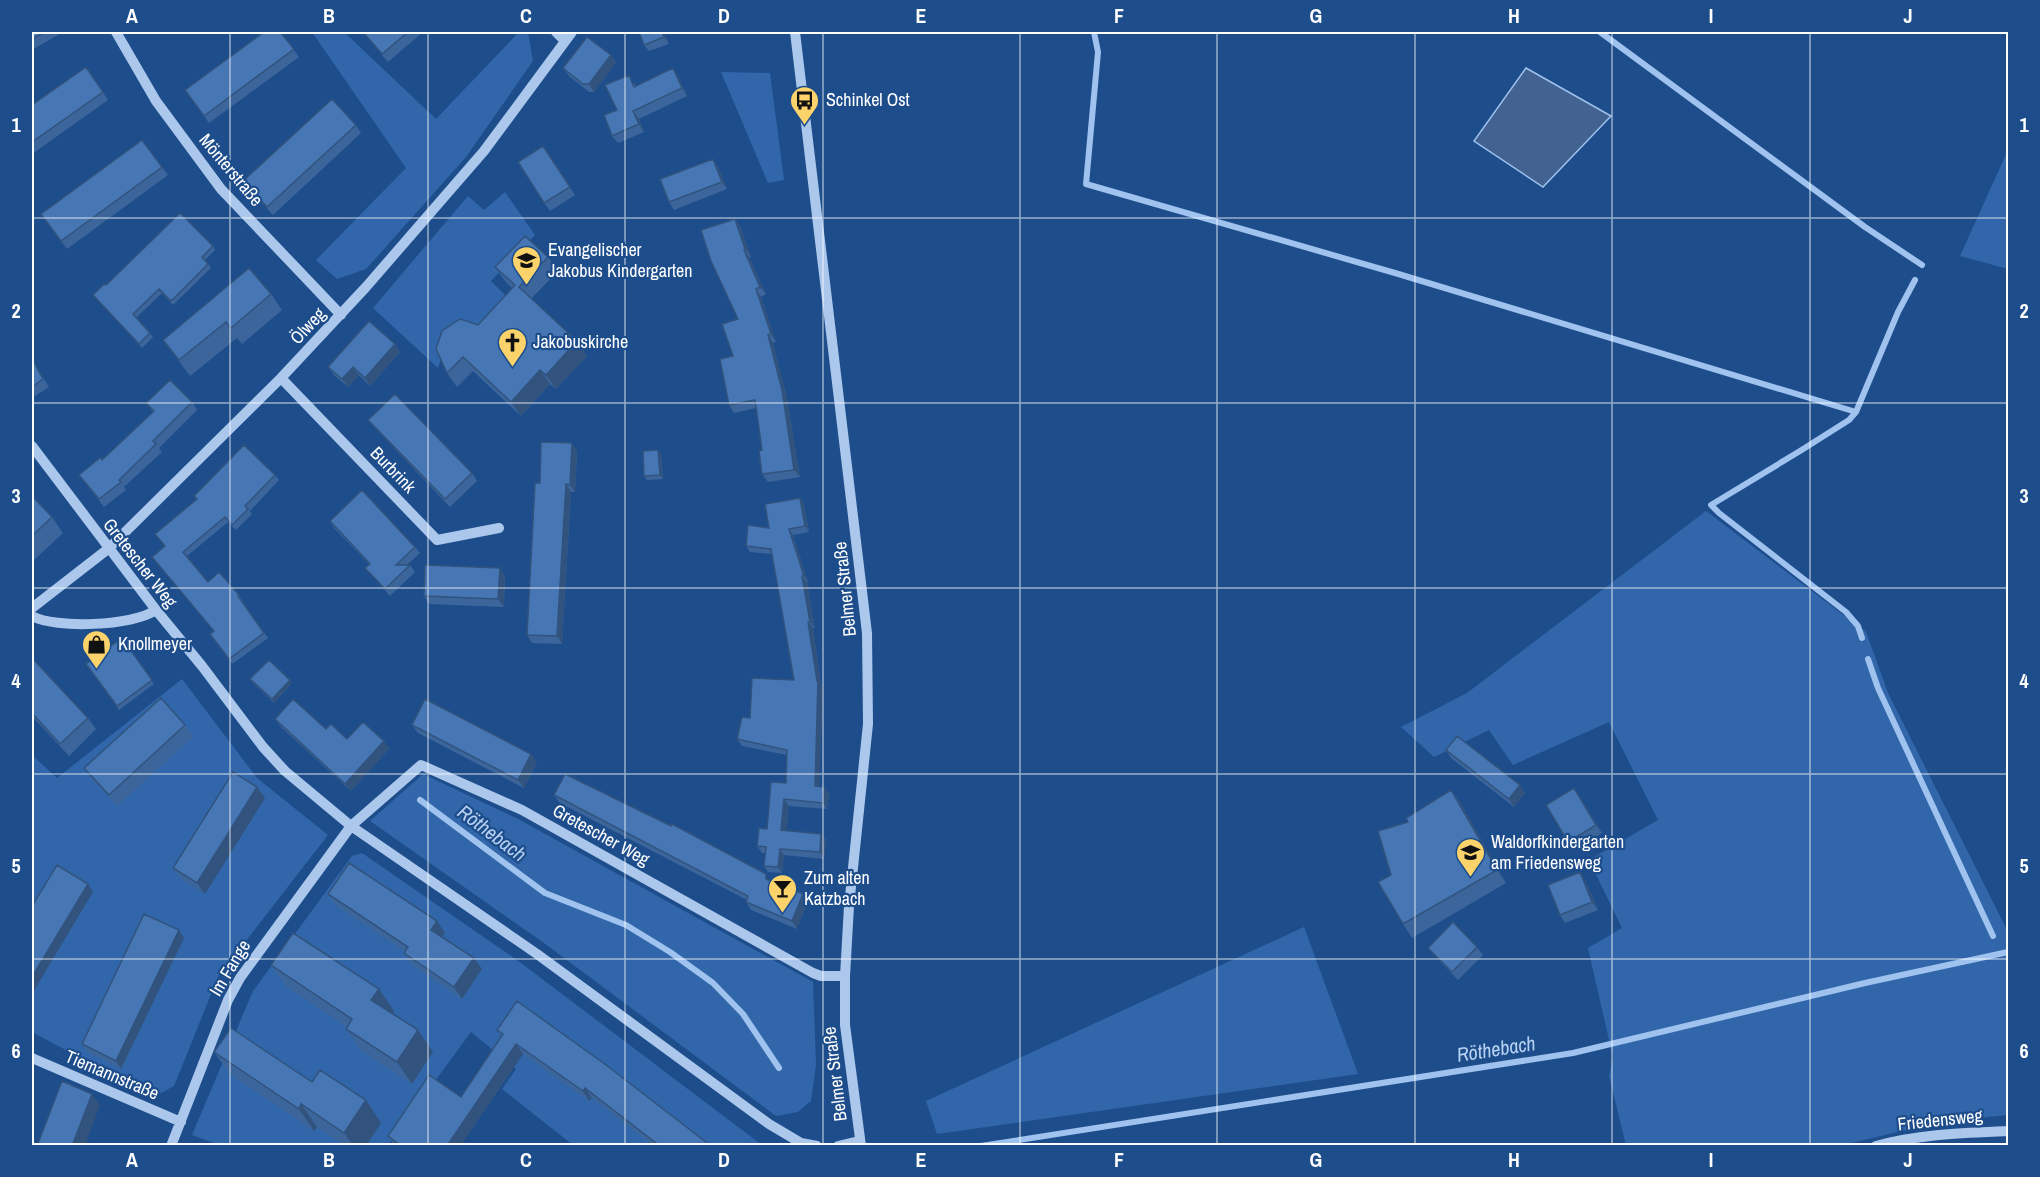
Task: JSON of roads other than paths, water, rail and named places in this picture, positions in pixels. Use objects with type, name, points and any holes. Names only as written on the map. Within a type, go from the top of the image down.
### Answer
[{"type":"street","name":"Mönterstraße","points":[[116,32],[156,101],[221,189],[341,315]]},
{"type":"street","points":[[556,32],[569,36]]},
{"type":"street","name":"Belmer Straße","points":[[795,32],[867,633],[868,724],[844,976],[845,1025],[860,1143]]},
{"type":"street","name":"Ölweg","points":[[32,608],[108,549],[281,378],[341,315],[484,151],[569,36]]},
{"type":"street","name":"Burbrink","points":[[281,378],[437,540],[499,528]]},
{"type":"street","name":"Gretescher Weg","points":[[32,446],[108,549],[202,666],[262,747],[285,771],[351,826],[537,954],[769,1125],[801,1143],[817,1146]]},
{"type":"street","points":[[32,616],[63,625],[130,621],[149,615],[156,610]]},
{"type":"street","name":"Gretescher Weg","points":[[351,826],[421,765],[522,810],[813,973],[821,976],[844,976]]},
{"type":"street","name":"Im Fange","points":[[171,1146],[228,1000],[240,978],[351,826]]},
{"type":"street","name":"Tiemannstraße","points":[[32,1058],[181,1122]]},
{"type":"street","name":"Friedensweg","points":[[1876,1146],[1896,1140],[1941,1134],[2008,1131]]},
{"type":"street","points":[[837,1146],[860,1143]]},
{"type":"waterway","points":[[1094,32],[1098,52],[1086,184],[1395,273],[1856,412],[1849,420],[1711,505],[1846,612],[1858,626],[1862,638]]},
{"type":"waterway","points":[[1600,32],[1865,227],[1922,265]]},
{"type":"waterway","points":[[1856,412],[1898,312],[1915,280]]},
{"type":"waterway","points":[[1868,659],[1878,688],[1993,936]]},
{"type":"waterway","points":[[420,800],[545,893],[626,925],[670,952],[713,983],[743,1014],[779,1068]]},
{"type":"waterway","name":"Röthebach","points":[[981,1146],[1573,1053],[1865,983],[2008,952]]},
{"type":"place","name":"Schinkel Ost","points":[[805,126]]},
{"type":"place","name":"Evangelischer Jakobus Kindergarten","points":[[527,286]]},
{"type":"place","name":"Jakobuskirche","points":[[512,368]]},
{"type":"place","name":"Knollmeyer","points":[[97,670]]},
{"type":"place","name":"Waldorfkindergarten am Friedensweg","points":[[1470,878]]},
{"type":"place","name":"Zum alten Katzbach","points":[[783,914]]}]
